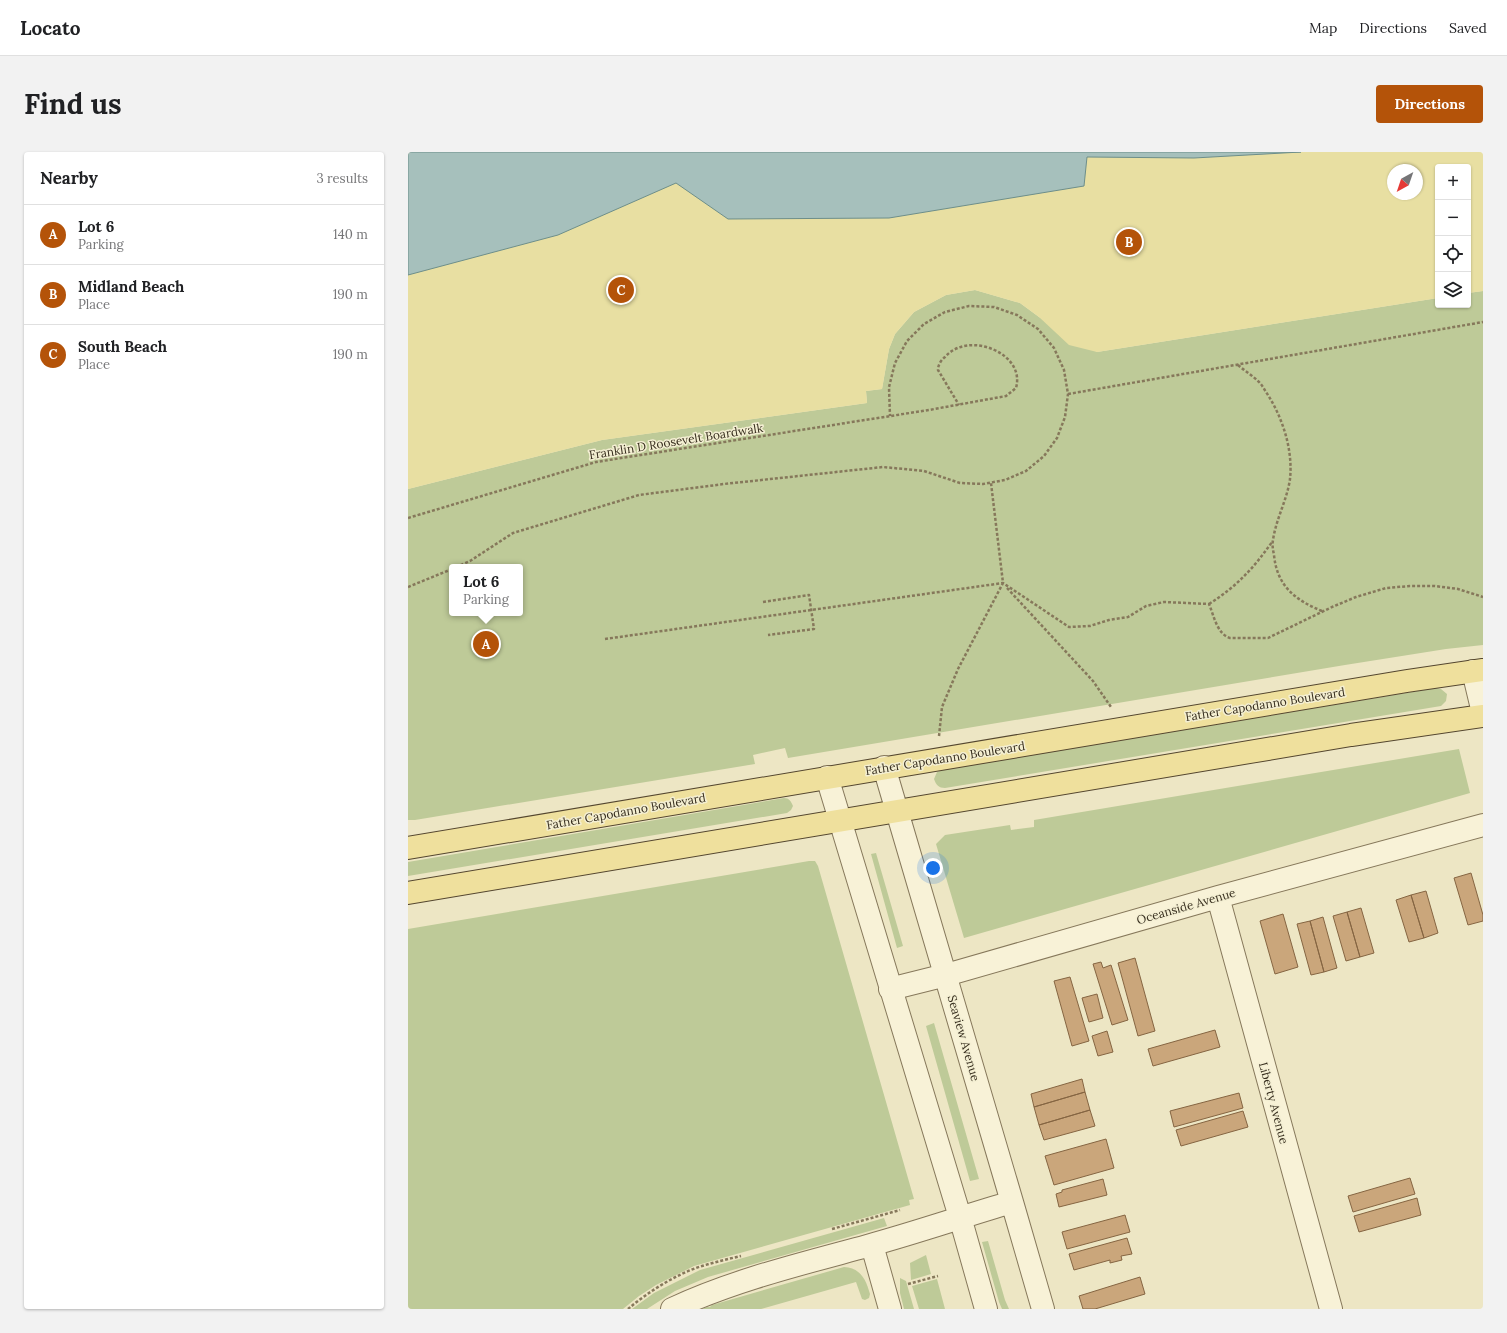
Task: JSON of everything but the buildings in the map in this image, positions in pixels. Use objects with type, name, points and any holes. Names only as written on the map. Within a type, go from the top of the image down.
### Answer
[{"type":"main road","name":"Father Capodanno Boulevard","points":[[408,848],[884,767],[1407,681],[1478,671]]},
{"type":"main road","points":[[408,893],[1351,735],[1483,716]]},
{"type":"street","points":[[1478,671],[1483,713]]},
{"type":"street","name":"Seaview Avenue","points":[[884,767],[1043,1309]]},
{"type":"street","points":[[827,777],[960,1217],[986,1309]]},
{"type":"street","name":"Oceanside Avenue","points":[[890,989],[946,975],[1218,897],[1483,825]]},
{"type":"street","name":"Liberty Avenue","points":[[1218,897],[1331,1309]]},
{"type":"street","points":[[672,1309],[700,1296],[751,1278],[872,1245],[1012,1202]]},
{"type":"street","points":[[872,1245],[890,1309]]},
{"type":"path","points":[[463,564],[470,561],[512,533],[639,495],[883,466],[924,471],[960,483],[983,484],[1006,480],[1026,471],[1044,456],[1057,438],[1065,417],[1068,394],[1064,370],[1054,348],[1038,329],[1017,315],[994,307],[969,306],[946,312],[924,324],[907,341],[895,363],[889,387],[890,416]]},
{"type":"path","points":[[1068,394],[1483,322]]},
{"type":"path","points":[[977,344],[986,346],[1002,355],[1010,363],[1018,378],[1014,391],[1006,396],[959,405],[938,370],[940,363],[947,354],[959,347],[977,344]]},
{"type":"path","points":[[605,639],[1003,583],[1069,627],[1090,626],[1109,620],[1128,617],[1146,606],[1164,602],[1209,604],[1239,582],[1254,566],[1272,541],[1285,500],[1290,478],[1289,452],[1285,431],[1275,406],[1260,382],[1238,365]]},
{"type":"path","name":"Franklin D Roosevelt Boardwalk","points":[[408,518],[596,462],[959,405]]},
{"type":"path","points":[[939,737],[942,707],[958,669],[1003,583],[991,483]]},
{"type":"path","points":[[1272,541],[1277,571],[1286,586],[1297,599],[1323,611]]},
{"type":"path","points":[[408,587],[449,570]]},
{"type":"path","points":[[1003,583],[1093,681],[1112,708]]},
{"type":"path","points":[[1209,604],[1221,632],[1225,637],[1268,638],[1323,611],[1356,597],[1386,588],[1435,586],[1458,589],[1483,597]]},
{"type":"path","points":[[763,602],[809,595],[814,629],[768,635]]},
{"type":"path","points":[[908,1284],[938,1276]]},
{"type":"green space","points":[[975,290],[1020,303],[1039,317],[1097,352],[1435,298],[1435,308],[1471,308],[1471,293],[1483,291],[1483,645],[1446,649],[1345,665],[788,758],[785,748],[753,755],[755,764],[408,820],[408,489],[602,440],[867,403],[866,391],[882,389],[889,349],[895,334],[914,312],[946,295]]},
{"type":"green space","points":[[1436,688],[1441,689],[1447,694],[1446,701],[1441,706],[945,788],[938,786],[934,779],[937,772],[942,770]]},
{"type":"green space","points":[[1459,749],[1470,793],[964,938],[936,844],[945,835],[1010,825],[1011,830],[1034,827],[1034,820]]},
{"type":"green space","points":[[784,798],[790,800],[793,806],[787,813],[408,876],[408,862]]},
{"type":"green space","points":[[876,853],[903,946],[897,948],[871,854]]},
{"type":"green space","points":[[815,861],[818,866],[914,1199],[909,1200],[910,1205],[694,1266],[656,1285],[623,1309],[408,1309],[408,929]]},
{"type":"green space","points":[[934,1023],[979,1179],[970,1181],[926,1026]]},
{"type":"green space","points":[[884,1218],[887,1226],[708,1277],[675,1291],[647,1309],[632,1309],[654,1293],[700,1270]]},
{"type":"green space","points":[[988,1241],[1009,1309],[1002,1309],[999,1302],[982,1242]]},
{"type":"green space","points":[[926,1255],[931,1274],[911,1280],[910,1263]]},
{"type":"green space","points":[[844,1267],[859,1272],[870,1294],[869,1298],[865,1300],[862,1299],[856,1282],[761,1309],[702,1309],[712,1305]]},
{"type":"green space","points":[[900,1278],[906,1281],[914,1309],[904,1309],[900,1293]]},
{"type":"green space","points":[[937,1279],[945,1309],[919,1309],[912,1286]]},
{"type":"sand","points":[[531,152],[1182,152],[1194,158],[1301,152],[1483,152],[1483,291],[1471,293],[1471,164],[1435,164],[1435,298],[1097,352],[1069,345],[1039,317],[1020,303],[975,290],[946,295],[914,312],[895,334],[889,349],[882,389],[866,391],[867,403],[602,440],[408,489],[408,189]]},
{"type":"water","points":[[408,152],[1301,152],[1194,158],[1087,157],[1084,186],[889,218],[728,219],[676,183],[558,235],[408,275]]},
{"type":"place","name":"Midland Beach","points":[[1129,242]]},
{"type":"place","name":"South Beach","points":[[621,290]]},
{"type":"place","name":"Lot 6","points":[[486,644]]}]
